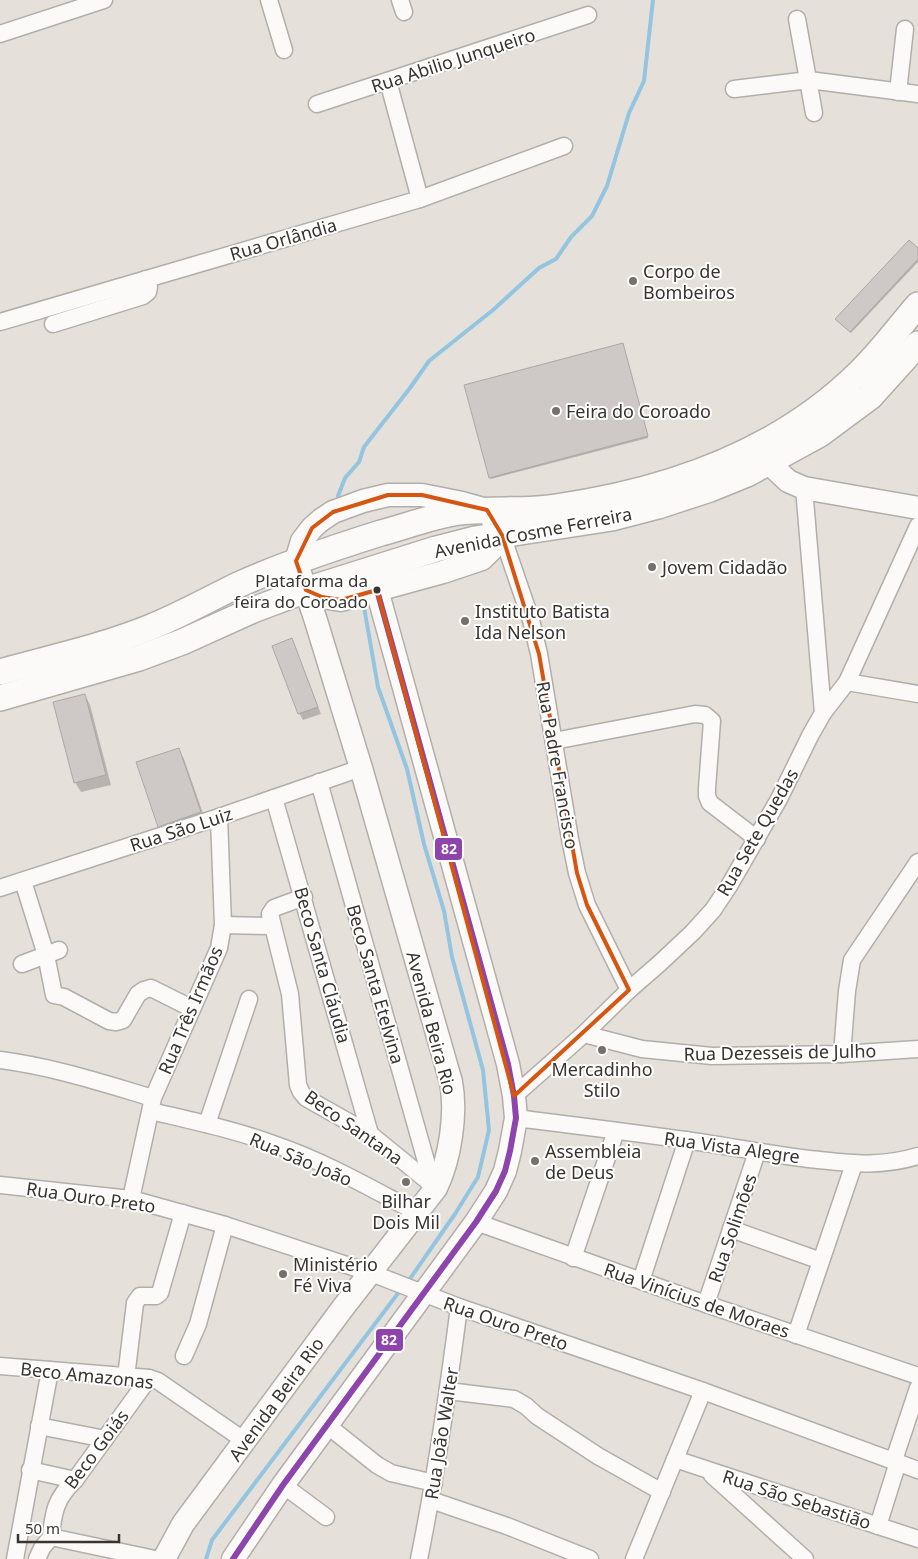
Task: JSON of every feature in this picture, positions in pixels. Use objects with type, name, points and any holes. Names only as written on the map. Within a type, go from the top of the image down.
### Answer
[{"type":"main road","name":"Avenida Cosme Ferreira","points":[[0,672],[128,636],[175,617],[237,586],[296,561],[429,519],[458,512],[518,510],[585,503],[633,493],[680,480],[731,460],[781,433],[824,404],[859,374],[918,305]]},
{"type":"main road","name":"Avenida Cosme Ferreira","points":[[0,698],[139,658],[306,590],[436,549],[502,535],[612,518],[658,506],[710,489],[769,463],[820,434],[870,398],[918,344]]},
{"type":"street","points":[[269,0],[284,50]]},
{"type":"street","points":[[0,34],[100,1]]},
{"type":"street","name":"Rua Abilio Junqueiro","points":[[317,104],[588,15]]},
{"type":"street","points":[[797,20],[814,113]]},
{"type":"street","points":[[898,92],[904,29]]},
{"type":"street","points":[[734,89],[809,80],[918,94]]},
{"type":"street","points":[[388,81],[420,199]]},
{"type":"street","name":"Rua Orlândia","points":[[0,322],[420,199],[564,146]]},
{"type":"street","points":[[53,324],[143,296],[148,292],[149,287],[146,279]]},
{"type":"street","points":[[769,463],[788,481],[804,488],[918,508]]},
{"type":"street","points":[[804,488],[823,713]]},
{"type":"street","points":[[296,561],[302,541],[321,520],[333,512],[388,495],[422,495],[487,510],[502,535],[494,547],[482,559],[341,600],[322,597],[306,590]]},
{"type":"street","name":"Rua Sete Quedas","points":[[514,1096],[687,938],[712,910],[779,800],[823,713],[847,682],[918,526]]},
{"type":"street","name":"Rua Padre Francisco","points":[[502,535],[530,620],[540,663],[570,839],[587,906],[629,990]]},
{"type":"street","name":"Avenida Beira Rio","points":[[164,1559],[183,1524],[342,1309],[375,1275],[435,1187],[446,1157],[454,1104],[451,1082],[361,768],[296,561]]},
{"type":"street","points":[[239,1557],[283,1485],[328,1426],[417,1291],[476,1222],[496,1191],[505,1171],[516,1118],[508,1064],[376,590]]},
{"type":"street","points":[[847,682],[918,694]]},
{"type":"street","points":[[554,741],[696,714],[705,715],[712,721],[707,796],[710,803],[757,839]]},
{"type":"street","name":"Rua São Luiz","points":[[0,888],[219,817],[361,768]]},
{"type":"street","name":"Beco Santa Etelvina","points":[[319,782],[435,1187]]},
{"type":"street","name":"Beco Santa Cláudia","points":[[274,798],[304,897],[370,1134]]},
{"type":"street","name":"Rua Três Irmãos","points":[[131,1200],[152,1105],[191,1008],[219,948],[223,925],[219,817]]},
{"type":"street","points":[[842,1054],[847,991],[852,960],[918,862]]},
{"type":"street","points":[[23,881],[52,953],[54,995],[64,997],[109,1021],[116,1022],[123,1020],[138,994],[151,988],[191,1008]]},
{"type":"street","points":[[223,925],[272,926],[270,914],[274,908],[304,897]]},
{"type":"street","name":"Beco Santana","points":[[272,926],[290,994],[298,1085],[306,1098],[370,1134],[435,1187]]},
{"type":"street","points":[[22,964],[52,953]]},
{"type":"street","points":[[207,1124],[250,999]]},
{"type":"street","name":"Rua Dezesseis de Julho","points":[[584,1034],[642,1049],[675,1054],[749,1057],[842,1054],[918,1048]]},
{"type":"street","name":"Rua São João","points":[[0,1060],[32,1064],[69,1072],[152,1105],[207,1124],[276,1144],[309,1158],[418,1212]]},
{"type":"street","name":"Rua Vista Alegre","points":[[516,1118],[854,1164],[878,1165],[900,1162],[918,1156]]},
{"type":"street","points":[[574,1258],[616,1131]]},
{"type":"street","points":[[641,1281],[687,1140]]},
{"type":"street","name":"Rua Solimões","points":[[706,1304],[757,1152]]},
{"type":"street","points":[[796,1335],[854,1164]]},
{"type":"street","name":"Rua Ouro Preto","points":[[0,1185],[131,1200],[225,1225],[375,1275],[459,1307],[703,1391],[918,1470]]},
{"type":"street","points":[[126,1377],[135,1303],[140,1296],[156,1296],[160,1293],[183,1213]]},
{"type":"street","name":"Rua Vinícius de Moraes","points":[[476,1222],[706,1304],[918,1376]]},
{"type":"street","points":[[184,1356],[198,1324],[225,1225]]},
{"type":"street","points":[[731,1229],[821,1261]]},
{"type":"street","name":"Rua João Walter","points":[[419,1559],[434,1483],[459,1307]]},
{"type":"street","name":"Beco Amazonas","points":[[0,1366],[148,1378],[158,1381],[168,1386],[245,1441]]},
{"type":"street","points":[[15,1559],[50,1370]]},
{"type":"street","name":"Beco Goiás","points":[[51,1538],[52,1520],[57,1503],[64,1490],[75,1480],[148,1378]]},
{"type":"street","points":[[878,1526],[918,1388]]},
{"type":"street","points":[[448,1391],[514,1399],[598,1456],[662,1492]]},
{"type":"street","points":[[634,1559],[703,1391]]},
{"type":"street","points":[[39,1426],[105,1439]]},
{"type":"street","points":[[328,1426],[377,1465],[391,1473],[434,1483]]},
{"type":"street","name":"Rua São Sebastião","points":[[675,1459],[918,1540]]},
{"type":"street","points":[[30,1470],[75,1480]]},
{"type":"street","points":[[707,1470],[805,1559]]},
{"type":"street","points":[[283,1485],[326,1517]]},
{"type":"street","points":[[431,1500],[507,1526],[590,1559]]},
{"type":"street","points":[[37,1559],[42,1548],[51,1538],[155,1559]]},
{"type":"highlighted area","points":[[388,495],[422,495],[487,510],[502,535],[539,654],[577,873],[587,905],[629,990],[514,1096],[377,590],[341,600],[322,597],[306,590],[296,561],[312,528],[333,512]]},
{"type":"building","points":[[909,240],[918,248],[918,259],[850,332],[835,319]]},
{"type":"building","name":"Feira do Coroado","points":[[623,343],[648,436],[489,478],[464,385]]},
{"type":"building","points":[[292,638],[318,707],[298,714],[272,646]]},
{"type":"building","points":[[85,694],[106,775],[74,783],[53,702]]},
{"type":"building","points":[[179,748],[201,812],[158,827],[136,762]]},
{"type":"waterway","points":[[338,496],[345,478],[359,462],[364,447],[429,361],[493,310],[539,268],[556,259],[571,237],[592,216],[607,186],[629,113],[644,81],[653,0]]},
{"type":"waterway","points":[[364,607],[378,687],[407,769],[424,844],[444,911],[452,957],[483,1070],[489,1130],[478,1177],[407,1283]]},
{"type":"waterway","points":[[206,1559],[212,1540],[402,1288]]},
{"type":"transit line","name":"82","points":[[233,1559],[283,1485],[476,1222],[496,1191],[505,1171],[516,1118],[508,1064],[377,590]]},
{"type":"place","name":"Corpo de Bombeiros","points":[[633,281]]},
{"type":"place","name":"Feira do Coroado","points":[[556,411]]},
{"type":"place","name":"Jovem Cidadão","points":[[652,567]]},
{"type":"place","name":"Plataforma da feira do Coroado","points":[[377,590]]},
{"type":"place","name":"Instituto Batista Ida Nelson","points":[[465,621]]},
{"type":"place","name":"Mercadinho Stilo","points":[[602,1050]]},
{"type":"place","name":"Assembleia de Deus","points":[[535,1161]]},
{"type":"place","name":"Bilhar Dois Mil","points":[[406,1182]]},
{"type":"place","name":"Ministério Fé Viva","points":[[283,1274]]}]
